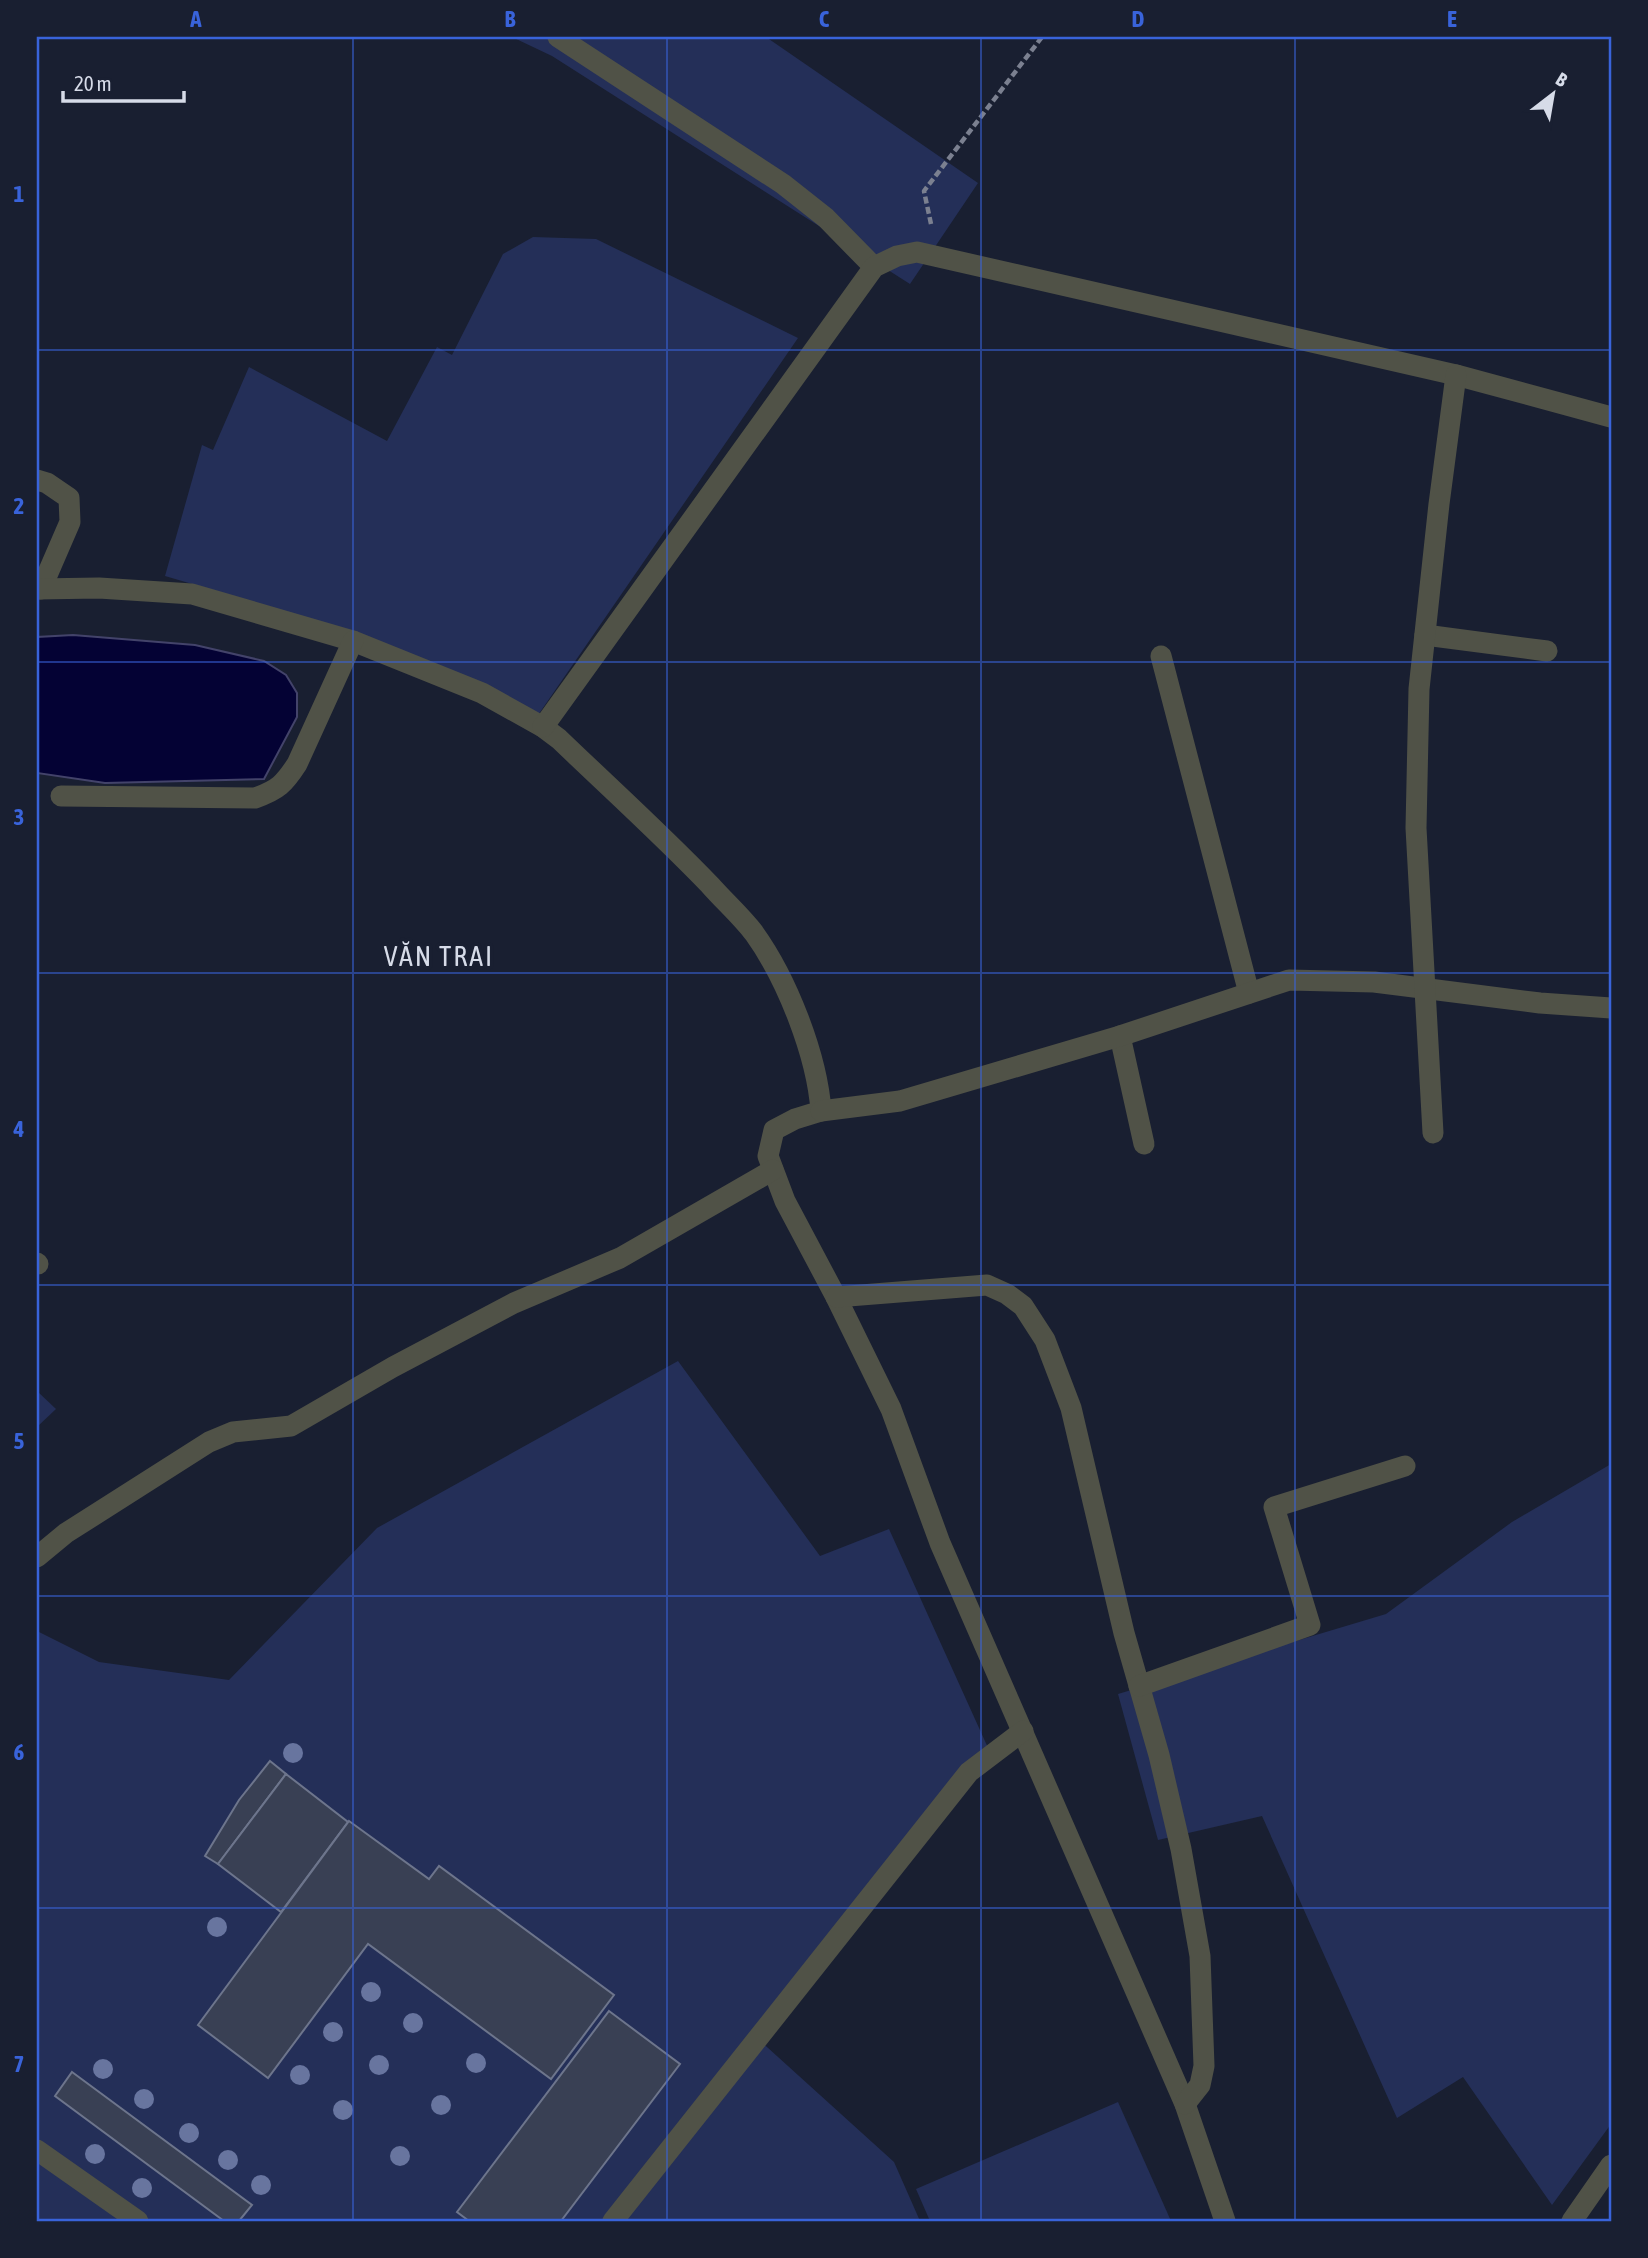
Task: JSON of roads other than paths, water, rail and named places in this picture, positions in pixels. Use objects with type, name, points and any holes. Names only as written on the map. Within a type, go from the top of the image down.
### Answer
[{"type":"street","points":[[558,37],[783,184],[826,218],[874,267]]},
{"type":"street","points":[[543,727],[874,267],[897,256],[917,252],[1456,375],[1611,418]]},
{"type":"street","points":[[1433,1133],[1416,828],[1419,689],[1438,504],[1456,375]]},
{"type":"street","points":[[37,480],[47,482],[69,498],[70,522],[39,589],[99,588],[192,594],[353,641],[482,693],[543,727],[692,867],[753,931],[783,982],[816,1073],[821,1111]]},
{"type":"street","points":[[1425,635],[1547,651]]},
{"type":"street","points":[[61,796],[255,798],[274,792],[297,764],[353,641]]},
{"type":"street","points":[[1161,656],[1249,993]]},
{"type":"street","points":[[1225,2221],[1185,2104],[940,1543],[891,1409],[785,1201],[768,1156],[774,1130],[794,1119],[821,1111],[900,1101],[1120,1036],[1289,980],[1374,982],[1540,1003],[1611,1008]]},
{"type":"street","points":[[1120,1036],[1144,1144]]},
{"type":"street","points":[[37,1557],[66,1533],[208,1442],[233,1432],[291,1426],[393,1367],[514,1303],[620,1258],[773,1170]]},
{"type":"street","points":[[836,1297],[988,1285],[1023,1306],[1045,1340],[1071,1408],[1124,1633],[1159,1755],[1181,1849],[1200,1956],[1204,2066],[1200,2085],[1185,2104]]},
{"type":"street","points":[[1139,1686],[1310,1625],[1274,1507],[1405,1466]]},
{"type":"street","points":[[612,2221],[969,1772],[1023,1731]]},
{"type":"street","points":[[37,2150],[138,2221]]},
{"type":"street","points":[[1572,2221],[1611,2165]]},
{"type":"district","name":"VĂN TRAI","points":[[439,956]]}]
